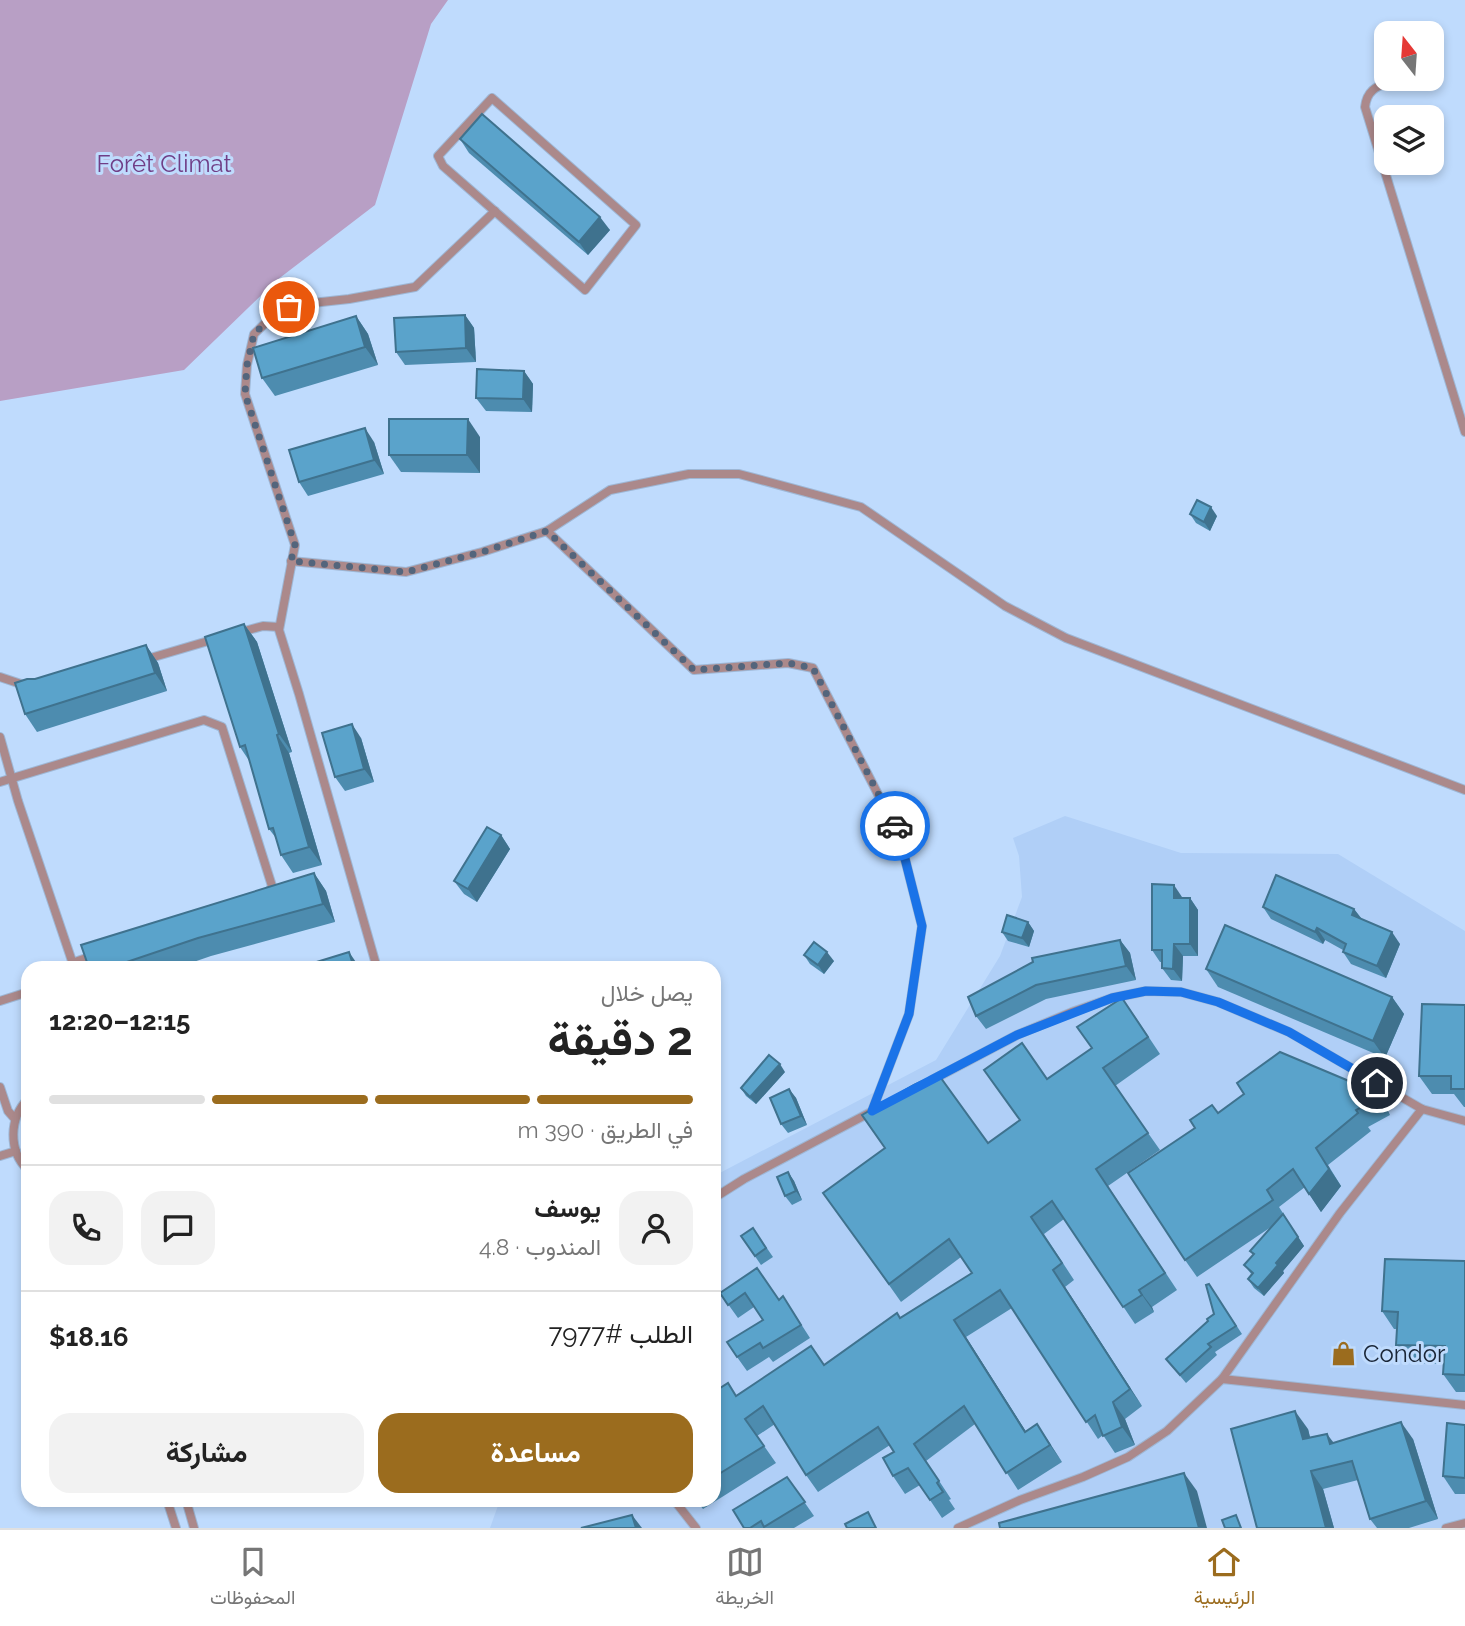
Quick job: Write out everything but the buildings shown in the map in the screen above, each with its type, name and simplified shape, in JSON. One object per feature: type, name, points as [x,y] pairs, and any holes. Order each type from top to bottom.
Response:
[{"type":"lane","points":[[1374,88],[1366,98],[1365,107],[1465,432]]},
{"type":"lane","points":[[492,98],[636,225],[585,290],[495,211],[443,166],[438,156],[492,98]]},
{"type":"lane","points":[[375,961],[299,694],[278,630],[295,545],[245,394],[247,365],[254,334],[278,311],[303,304],[371,296],[415,287],[495,211]]},
{"type":"lane","points":[[291,561],[406,572],[547,531],[610,490],[689,474],[739,474],[861,507],[1005,607],[1066,638],[1465,790]]},
{"type":"lane","points":[[547,531],[694,670],[788,663],[813,668],[899,835],[922,926],[909,1014],[872,1111]]},
{"type":"lane","points":[[137,663],[227,635],[263,626],[279,626]]},
{"type":"lane","points":[[0,677],[34,689]]},
{"type":"lane","points":[[0,782],[204,720],[222,727],[272,886],[264,902]]},
{"type":"lane","points":[[0,737],[11,779],[72,961]]},
{"type":"lane","points":[[83,961],[98,955]]},
{"type":"lane","points":[[920,1086],[1017,1035],[1112,998],[1146,991],[1181,992],[1218,1002],[1289,1032],[1422,1109],[1465,1121]]},
{"type":"lane","points":[[0,1001],[21,994]]},
{"type":"lane","points":[[0,1087],[8,1111],[15,1119]]},
{"type":"lane","points":[[721,1194],[884,1105]]},
{"type":"lane","points":[[21,1107],[15,1119],[13,1135],[21,1161]]},
{"type":"lane","points":[[958,1528],[1128,1457],[1167,1431],[1222,1380],[1340,1213],[1422,1109]]},
{"type":"lane","points":[[0,1156],[16,1151]]},
{"type":"lane","points":[[1222,1380],[1465,1405]]},
{"type":"lane","points":[[169,1507],[176,1528]]},
{"type":"lane","points":[[188,1507],[194,1528]]},
{"type":"lane","points":[[680,1507],[696,1528]]},
{"type":"lane","points":[[1446,1528],[1465,1523]]},
{"type":"shaded area","points":[[1065,816],[1181,853],[1338,854],[1465,931],[1465,1528],[490,1528],[498,1507],[721,1507],[721,1172],[936,1060],[1000,956],[1022,897],[1019,856],[1013,838]]},
{"type":"green space","name":"Forêt Climat","points":[[0,0],[448,0],[431,24],[375,205],[277,280],[184,370],[0,401]]},
{"type":"way so far","points":[[289,307],[278,311],[254,334],[245,377],[245,394],[295,545],[291,561],[406,572],[547,531],[694,670],[788,663],[813,668],[895,826]]},
{"type":"place","name":"Condor","points":[[1343,1353]]},
{"type":"route","points":[[895,826],[922,926],[909,1014],[872,1111],[1017,1035],[1112,998],[1146,991],[1181,992],[1218,1002],[1289,1032],[1377,1083]]}]
